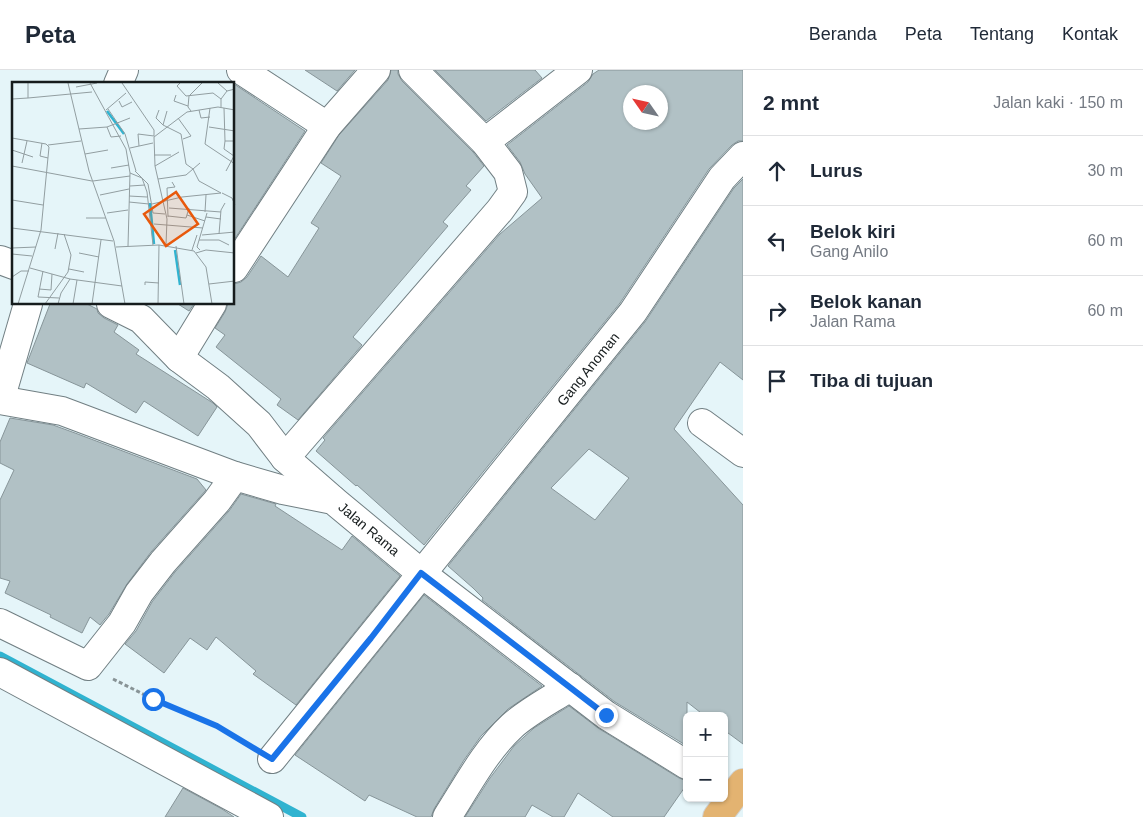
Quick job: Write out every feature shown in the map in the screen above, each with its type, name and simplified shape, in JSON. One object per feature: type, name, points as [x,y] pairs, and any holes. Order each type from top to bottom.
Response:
[{"type":"main road","points":[[716,817],[734,788]]},
{"type":"street","points":[[119,82],[124,70]]},
{"type":"street","points":[[241,70],[327,126]]},
{"type":"street","points":[[235,266],[327,126],[376,70]]},
{"type":"street","points":[[285,458],[500,210],[513,192],[508,172],[485,142],[413,70]]},
{"type":"street","points":[[485,142],[578,70]]},
{"type":"street","name":"Gang Anoman","points":[[272,759],[633,312],[722,178],[743,156]]},
{"type":"street","points":[[0,260],[12,264]]},
{"type":"street","points":[[0,400],[28,305]]},
{"type":"street","points":[[114,305],[141,319],[179,358],[218,387],[259,424],[285,458],[334,500]]},
{"type":"street","points":[[179,358],[211,305]]},
{"type":"street","name":"Jalan Rama","points":[[0,400],[62,410],[235,476],[284,490],[334,500],[421,573],[606,715],[683,763]]},
{"type":"street","points":[[702,423],[743,453]]},
{"type":"street","points":[[0,623],[88,666],[122,623],[139,593],[163,562],[217,501],[235,476]]},
{"type":"street","points":[[0,672],[269,817]]},
{"type":"street","points":[[447,817],[497,742],[513,725],[570,687]]},
{"type":"path","points":[[88,666],[153,699],[217,726],[272,759]]},
{"type":"building","points":[[305,70],[355,70],[337,91]]},
{"type":"building","points":[[391,70],[398,70],[402,81],[473,152],[484,166],[466,186],[471,190],[443,222],[448,226],[353,337],[362,345],[298,420],[277,405],[281,399],[216,347],[225,335],[215,328],[228,305],[235,305],[235,284],[247,277],[261,256],[288,277],[319,228],[311,223],[341,176],[321,163],[339,135],[388,80]]},
{"type":"building","points":[[435,70],[535,70],[542,78],[486,121]]},
{"type":"building","points":[[599,70],[743,70],[743,141],[738,141],[732,145],[709,169],[620,303],[424,545],[316,451],[325,440],[323,438],[500,234],[542,198],[507,145],[588,82],[593,74]]},
{"type":"building","points":[[235,85],[305,131],[235,238]]},
{"type":"building","points":[[743,179],[743,380],[720,362],[674,429],[743,505],[743,744],[728,733],[728,712],[700,712],[687,702],[687,712],[683,712],[683,744],[615,702],[482,600],[483,598],[473,588],[448,566],[645,322],[734,188]],"holes":[[[589,449],[629,478],[595,520],[551,488]]]},
{"type":"building","points":[[50,305],[89,305],[97,309],[98,313],[104,318],[118,325],[114,332],[139,350],[136,354],[217,407],[198,436],[144,401],[136,413],[86,383],[84,388],[27,363]]},
{"type":"building","points":[[180,305],[193,305],[189,311]]},
{"type":"building","points":[[10,418],[53,425],[75,433],[197,479],[206,490],[151,552],[100,625],[90,617],[82,633],[50,617],[51,615],[5,593],[10,581],[0,578],[0,500],[14,470],[0,463],[0,442]]},
{"type":"building","points":[[241,494],[276,504],[275,506],[342,550],[352,536],[400,576],[296,705],[253,674],[256,671],[216,637],[207,650],[190,638],[164,673],[125,644],[136,631],[152,602],[175,572],[229,511]]},
{"type":"building","points":[[424,595],[542,686],[508,709],[481,736],[464,760],[431,817],[417,817],[369,795],[365,801],[295,755]]},
{"type":"building","points":[[569,706],[598,728],[683,780],[683,790],[664,817],[613,817],[578,793],[564,817],[553,817],[532,805],[525,817],[465,817],[490,778],[514,746],[534,728]]},
{"type":"building","points":[[183,788],[222,809],[234,817],[165,817]]},
{"type":"waterway","points":[[0,656],[302,817]]},
{"type":"route","points":[[153,699],[217,726],[272,759],[371,638],[421,573],[606,715]]}]
